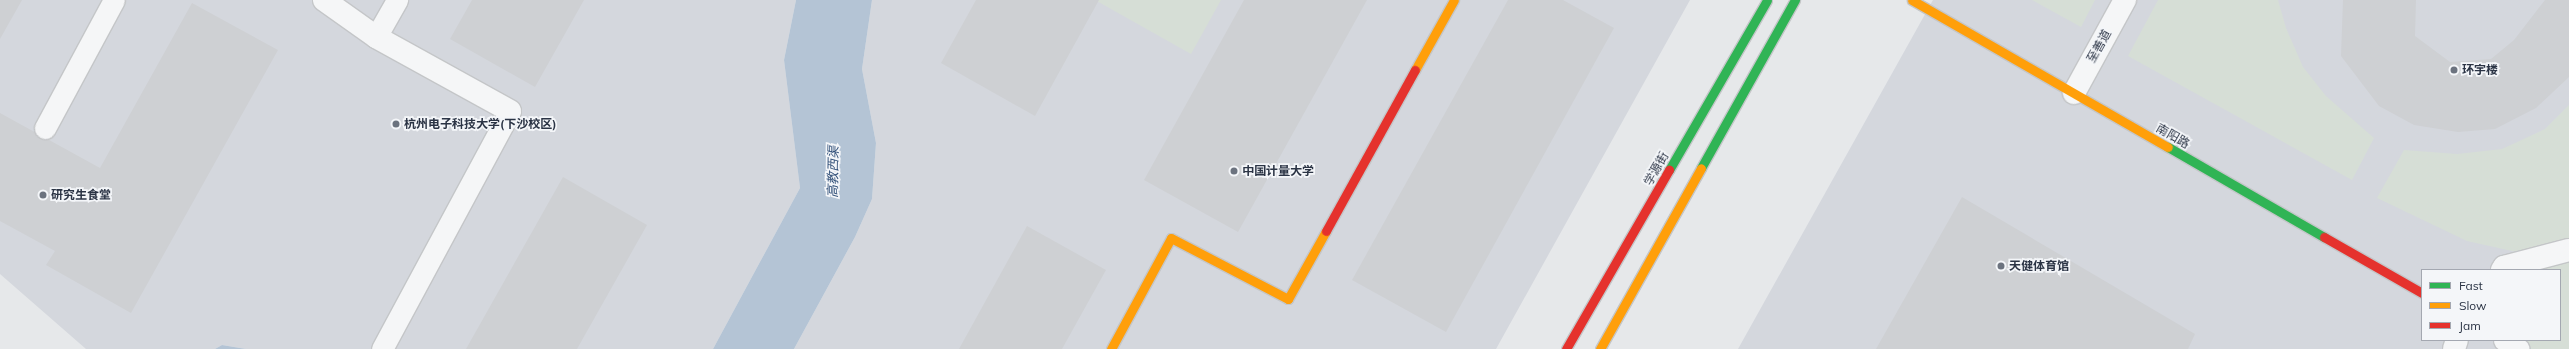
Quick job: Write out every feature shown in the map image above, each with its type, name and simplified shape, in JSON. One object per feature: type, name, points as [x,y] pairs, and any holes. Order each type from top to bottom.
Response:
[{"type":"street","points":[[324,0],[376,37],[510,111]]},
{"type":"street","points":[[1111,349],[1170,238],[1288,299],[1454,0]]},
{"type":"street","name":"学源街","points":[[1566,349],[1767,0]]},
{"type":"street","points":[[1600,349],[1795,0]]},
{"type":"street","name":"南阳路","points":[[1912,0],[2421,292]]},
{"type":"street","name":"至善道","points":[[2074,92],[2124,0]]},
{"type":"street","points":[[2503,269],[2504,267],[2569,250]]},
{"type":"lane","points":[[45,128],[114,0]]},
{"type":"lane","points":[[376,37],[397,0]]},
{"type":"lane","points":[[382,349],[510,111]]},
{"type":"lane","points":[[2506,341],[2519,349]]},
{"type":"shaded area","name":"杭州电子科技大学(下沙校区)","points":[[0,0],[796,0],[784,60],[800,188],[713,349],[246,349],[222,345],[215,349],[86,349],[0,274]]},
{"type":"shaded area","name":"中国计量大学","points":[[872,0],[1690,0],[1496,349],[794,349],[855,237],[872,199],[876,143],[862,69]]},
{"type":"shaded area","points":[[1095,0],[1221,0],[1191,54]]},
{"type":"shaded area","points":[[1933,0],[2569,0],[2569,349],[1738,349]]},
{"type":"shaded area","points":[[2032,0],[2095,0],[2081,27]]},
{"type":"shaded area","points":[[2158,0],[2278,0],[2286,28],[2303,67],[2326,96],[2374,138],[2352,180],[2128,56]]},
{"type":"shaded area","points":[[2569,105],[2569,349],[2519,349],[2507,341],[2561,341],[2561,269],[2534,269],[2539,257],[2467,241],[2377,198],[2404,150],[2457,154],[2502,149],[2545,129]]},
{"type":"water","name":"高教西渠","points":[[796,0],[872,0],[862,69],[876,143],[872,199],[855,237],[794,349],[713,349],[800,188],[784,60]]},
{"type":"water","points":[[222,345],[246,349],[215,349]]},
{"type":"building","points":[[0,0],[22,0],[0,39]]},
{"type":"building","points":[[472,0],[584,0],[535,87],[450,39]]},
{"type":"building","points":[[976,0],[1099,0],[1035,116],[941,63]]},
{"type":"building","points":[[1244,0],[1367,0],[1238,232],[1144,180]]},
{"type":"building","points":[[1508,0],[1563,0],[1614,28],[1446,332],[1352,280]]},
{"type":"building","name":"环宇楼","points":[[2343,0],[2416,0],[2415,36],[2450,62],[2491,59],[2514,40],[2545,0],[2569,0],[2569,77],[2536,108],[2495,129],[2458,132],[2414,125],[2379,106],[2341,56]]},
{"type":"building","points":[[192,3],[278,50],[131,313],[46,265],[55,251],[0,221],[0,113],[100,168]]},
{"type":"building","points":[[563,177],[647,225],[577,349],[466,349]]},
{"type":"building","name":"天健体育馆","points":[[1962,197],[2195,334],[2188,349],[1876,349]]},
{"type":"building","points":[[1027,226],[1106,270],[1062,349],[959,349]]},
{"type":"traffic: fast","points":[[1669,170],[1767,0]]},
{"type":"traffic: fast","points":[[1701,168],[1795,0]]},
{"type":"traffic: fast","points":[[2168,147],[2324,237]]},
{"type":"traffic: slow","points":[[1415,70],[1454,0]]},
{"type":"traffic: slow","points":[[1912,0],[2168,147]]},
{"type":"traffic: slow","points":[[1600,349],[1701,168]]},
{"type":"traffic: slow","points":[[1111,349],[1171,238],[1288,299],[1326,231]]},
{"type":"traffic: jam","points":[[1326,231],[1415,70]]},
{"type":"traffic: jam","points":[[1566,349],[1669,170]]},
{"type":"traffic: jam","points":[[2324,237],[2421,292]]},
{"type":"place","name":"环宇楼","points":[[2454,70]]},
{"type":"place","name":"杭州电子科技大学(下沙校区)","points":[[396,124]]},
{"type":"place","name":"中国计量大学","points":[[1234,171]]},
{"type":"place","name":"研究生食堂","points":[[43,195]]},
{"type":"place","name":"天健体育馆","points":[[2001,266]]}]
